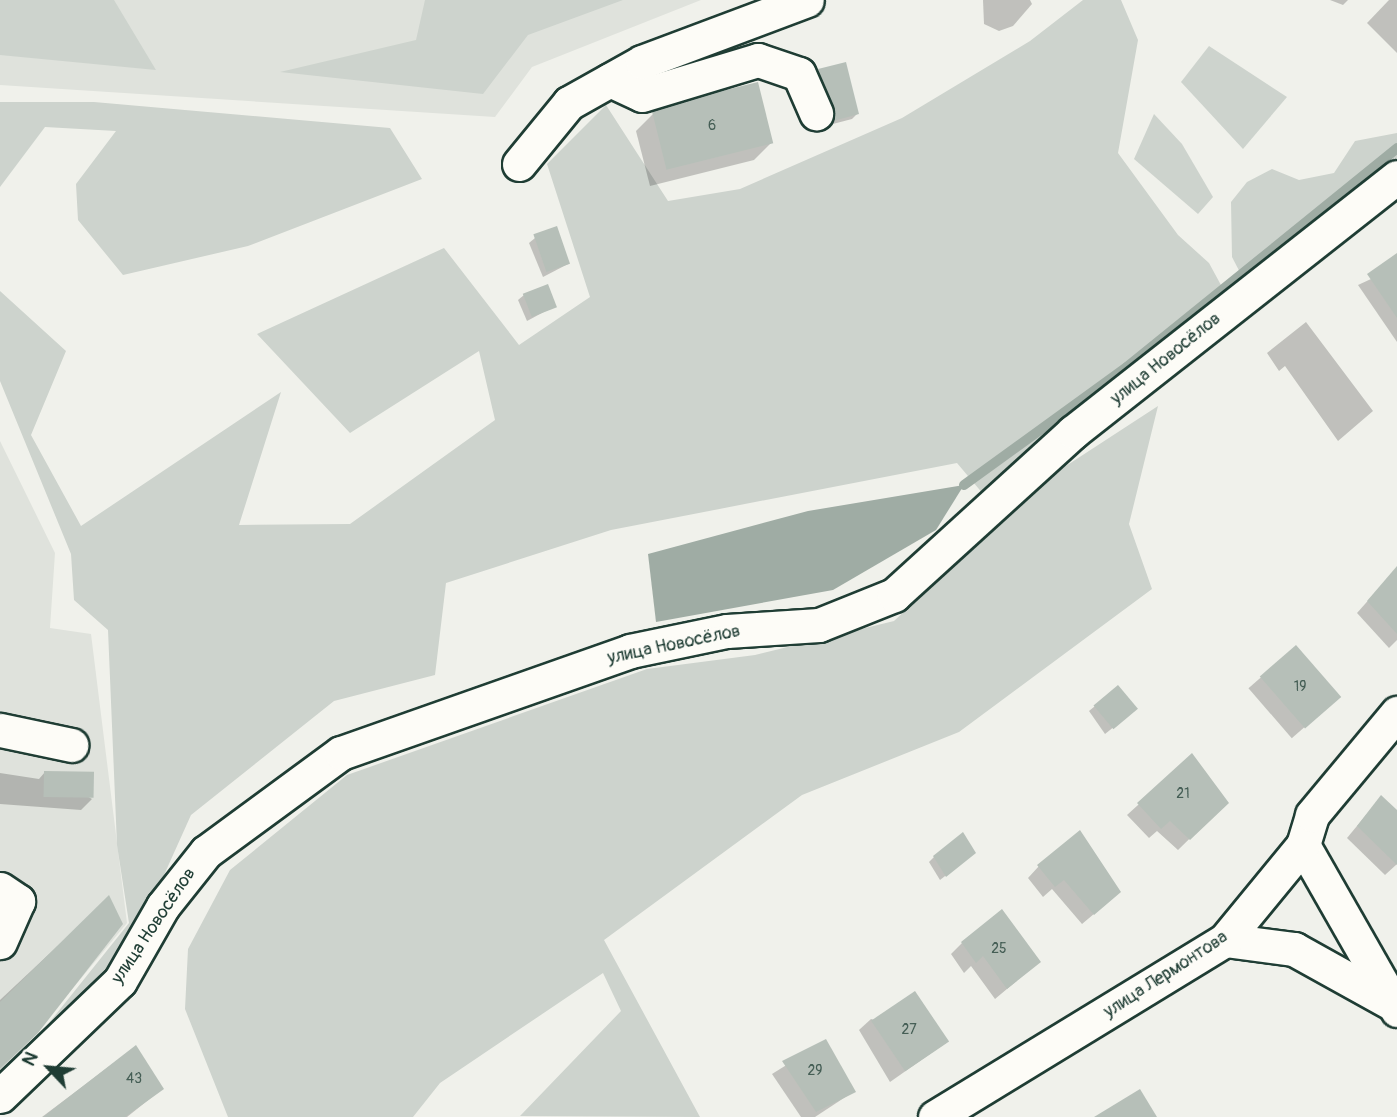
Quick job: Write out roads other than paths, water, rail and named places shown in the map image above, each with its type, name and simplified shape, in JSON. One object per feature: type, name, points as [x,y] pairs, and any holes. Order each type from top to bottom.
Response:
[{"type":"street","points":[[519,164],[569,103],[610,80],[807,0]]},
{"type":"street","points":[[610,80],[642,95],[758,60],[799,74],[816,113]]},
{"type":"street","name":"улица Новосёлов","points":[[0,1096],[120,981],[163,906],[206,852],[341,753],[630,650],[727,631],[819,625],[894,595],[1073,432],[1397,177]]},
{"type":"street","name":"улица Лермонтова","points":[[935,1117],[1225,940],[1303,845],[1312,816],[1397,713]]},
{"type":"street","points":[[0,730],[71,745]]},
{"type":"street","points":[[1303,845],[1395,1007]]},
{"type":"street","points":[[0,889],[18,901],[0,942]]},
{"type":"street","points":[[1225,940],[1294,949],[1395,1007]]},
{"type":"waterway","points":[[964,485],[1127,367],[1397,148]]}]
